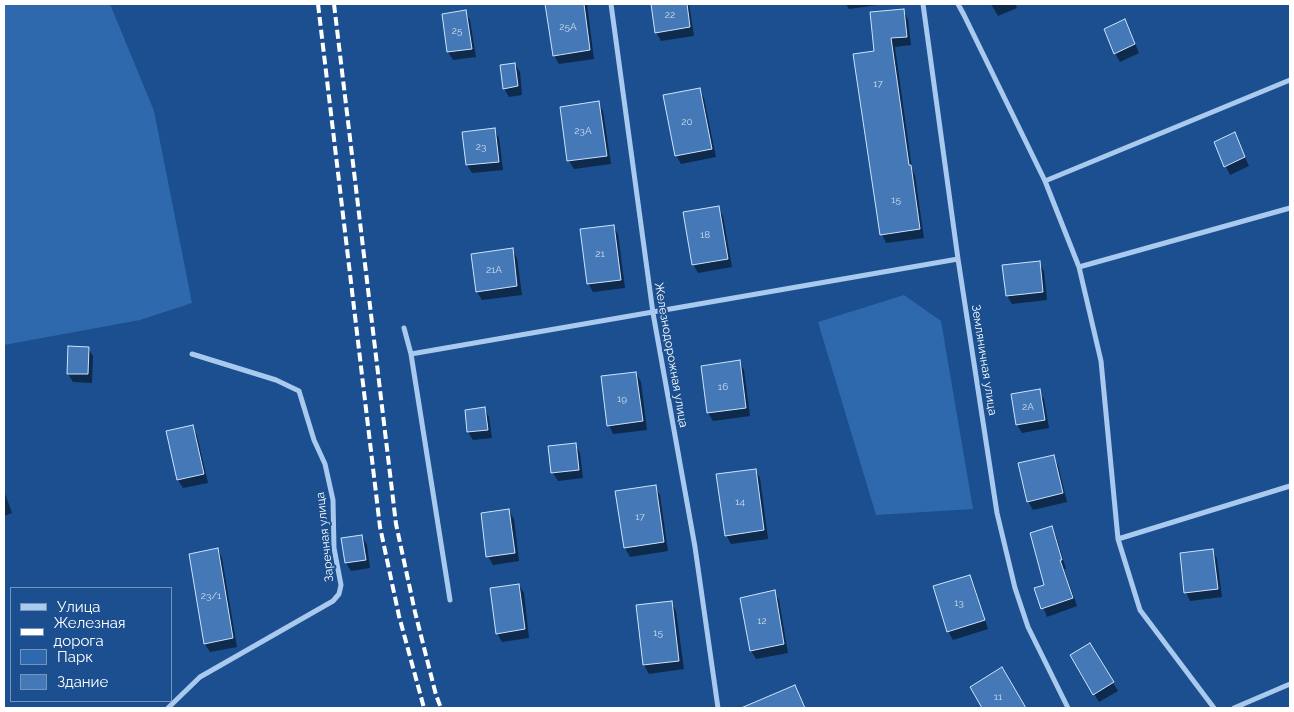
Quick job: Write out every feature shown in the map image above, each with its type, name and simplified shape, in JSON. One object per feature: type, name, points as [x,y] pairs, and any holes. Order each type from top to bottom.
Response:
[{"type":"street","name":"Железнодорожная улица","points":[[611,4],[653,313],[694,547],[718,708]]},
{"type":"street","name":"Земляничная улица","points":[[923,4],[958,259],[998,513],[1015,588],[1028,627],[1068,708]]},
{"type":"street","points":[[958,4],[1045,181],[1079,267],[1101,361],[1118,540],[1140,610],[1214,708]]},
{"type":"street","points":[[1045,181],[1290,80]]},
{"type":"street","points":[[1079,267],[1290,208]]},
{"type":"street","points":[[411,354],[958,259]]},
{"type":"street","points":[[404,328],[411,354],[450,600]]},
{"type":"street","name":"Заречная улица","points":[[168,708],[200,677],[333,601],[339,594],[341,585],[334,548],[333,500],[325,464],[314,440],[299,391],[276,380],[192,354]]},
{"type":"street","points":[[1118,540],[1290,486]]},
{"type":"street","points":[[1234,708],[1290,684]]},
{"type":"green space","points":[[4,4],[110,4],[154,111],[192,303],[140,320],[4,345]]},
{"type":"green space","points":[[904,295],[941,321],[973,509],[876,515],[818,322]]},
{"type":"building","points":[[545,4],[584,4],[590,50],[553,56]]},
{"type":"building","points":[[651,4],[687,4],[690,27],[655,33]]},
{"type":"building","points":[[904,9],[907,37],[891,38],[920,229],[880,235],[853,54],[874,51],[870,12]]},
{"type":"building","points":[[466,10],[472,49],[447,52],[442,14]]},
{"type":"building","points":[[1125,19],[1135,44],[1114,54],[1104,29]]},
{"type":"building","points":[[515,63],[518,86],[503,89],[500,65]]},
{"type":"building","points":[[700,88],[712,149],[675,156],[663,95]]},
{"type":"building","points":[[599,101],[607,156],[567,161],[560,107]]},
{"type":"building","points":[[495,128],[499,162],[466,165],[462,132]]},
{"type":"building","points":[[1235,132],[1245,157],[1224,167],[1214,142]]},
{"type":"building","points":[[719,206],[728,259],[692,265],[683,212]]},
{"type":"building","points":[[614,225],[621,280],[587,284],[580,229]]},
{"type":"building","points":[[513,248],[517,286],[476,292],[471,254]]},
{"type":"building","points":[[1040,261],[1043,292],[1006,296],[1002,265]]},
{"type":"building","points":[[68,346],[89,347],[88,374],[67,374]]},
{"type":"building","points":[[740,360],[746,408],[707,413],[701,366]]},
{"type":"building","points":[[636,372],[643,421],[607,426],[601,376]]},
{"type":"building","points":[[1040,389],[1045,420],[1016,425],[1011,394]]},
{"type":"building","points":[[485,407],[488,430],[467,432],[465,410]]},
{"type":"building","points":[[193,425],[204,474],[177,480],[166,431]]},
{"type":"building","points":[[576,443],[579,470],[551,473],[548,446]]},
{"type":"building","points":[[1054,455],[1063,493],[1027,502],[1018,463]]},
{"type":"building","points":[[756,469],[764,530],[725,536],[716,474]]},
{"type":"building","points":[[656,485],[664,542],[624,548],[615,491]]},
{"type":"building","points":[[509,509],[515,553],[486,557],[481,513]]},
{"type":"building","points":[[1052,526],[1062,560],[1060,560],[1073,598],[1041,609],[1034,588],[1044,585],[1030,533]]},
{"type":"building","points":[[362,535],[366,560],[345,563],[341,538]]},
{"type":"building","points":[[218,548],[233,638],[204,644],[189,554]]},
{"type":"building","points":[[1213,549],[1218,589],[1184,593],[1180,553]]},
{"type":"building","points":[[970,575],[985,620],[947,632],[933,586]]},
{"type":"building","points":[[519,584],[525,629],[496,634],[490,588]]},
{"type":"building","points":[[775,590],[784,644],[750,651],[740,598]]},
{"type":"building","points":[[672,601],[679,661],[643,665],[636,605]]},
{"type":"building","points":[[1090,643],[1114,682],[1093,695],[1070,655]]},
{"type":"building","points":[[1002,667],[1026,708],[982,708],[970,687]]},
{"type":"building","points":[[795,685],[805,708],[741,708]]},
{"type":"railway","points":[[318,4],[380,527],[399,616],[424,708]]},
{"type":"railway","points":[[334,4],[396,524],[415,612],[441,708]]}]
